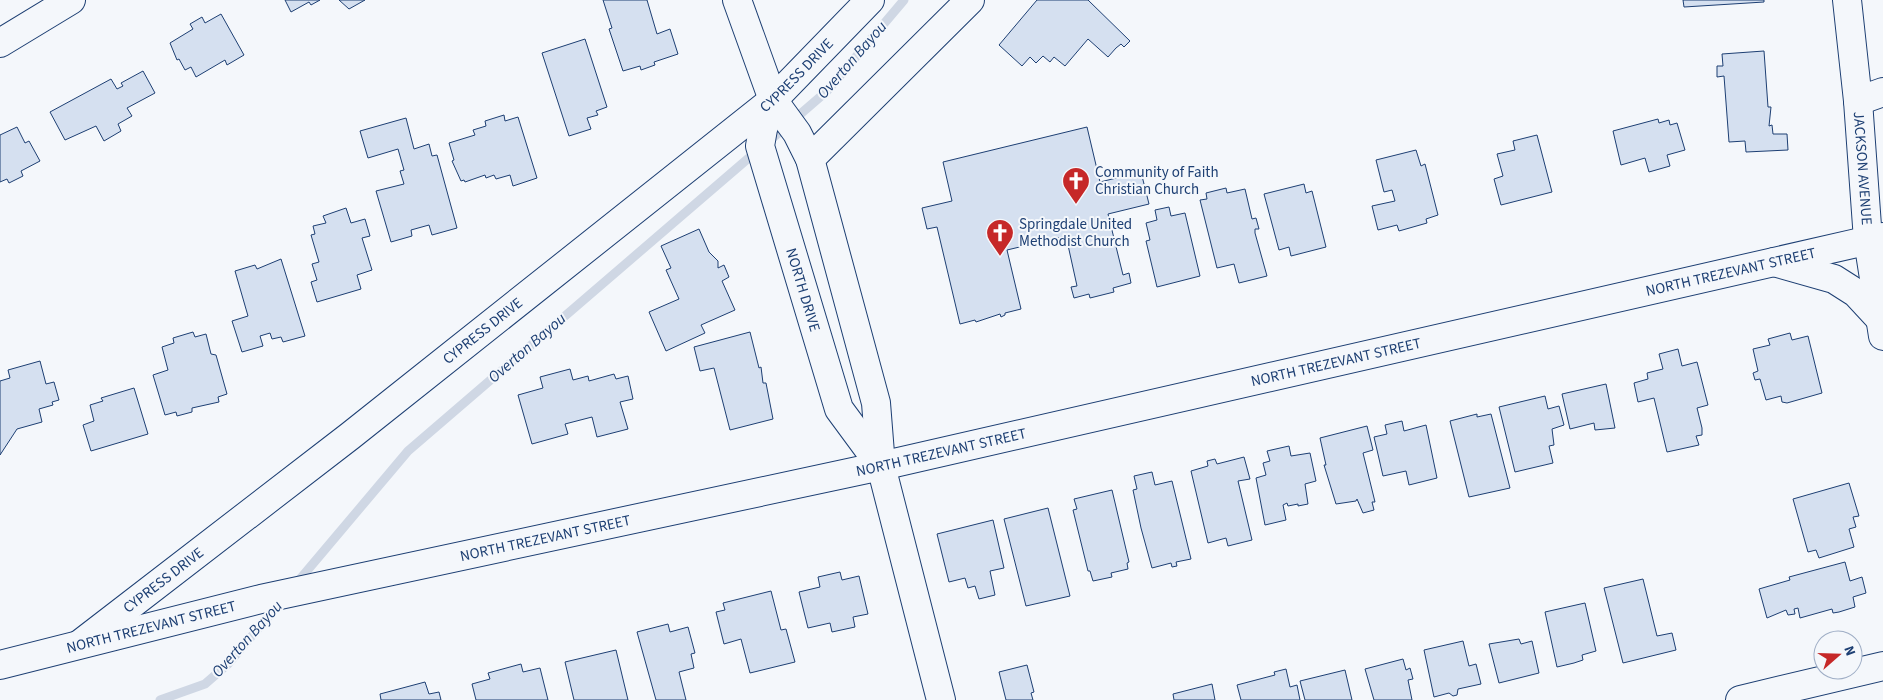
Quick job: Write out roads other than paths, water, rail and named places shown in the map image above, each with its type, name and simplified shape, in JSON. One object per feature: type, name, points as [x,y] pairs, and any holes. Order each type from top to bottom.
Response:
[{"type":"street","points":[[0,43],[71,0]]},
{"type":"street","name":"NORTH DRIVE","points":[[737,0],[779,118],[810,159],[876,403],[881,466],[941,700]]},
{"type":"street","name":"CYPRESS DRIVE","points":[[80,644],[350,436],[779,118],[870,0]]},
{"type":"street","points":[[810,159],[970,0]]},
{"type":"street","name":"JACKSON AVENUE","points":[[1847,0],[1870,97],[1875,238],[1882,328]]},
{"type":"street","name":"NORTH DRIVE","points":[[779,118],[760,146],[839,410],[881,466]]},
{"type":"street","name":"NORTH TREZEVANT STREET","points":[[0,665],[261,599],[881,466],[1875,238]]},
{"type":"street","points":[[1773,261],[1834,278],[1856,293],[1882,328]]},
{"type":"street","points":[[1740,700],[1883,666]]},
{"type":"waterway","name":"Overton Bayou","points":[[768,142],[827,91],[904,0]]},
{"type":"waterway","name":"Overton Bayou","points":[[295,585],[408,451],[758,150]]},
{"type":"waterway","name":"Overton Bayou","points":[[160,700],[205,684],[228,664],[280,603]]},
{"type":"place","name":"Community of Faith Christian Church","points":[[1076,205]]},
{"type":"place","name":"Springdale United Methodist Church","points":[[1000,257]]}]
